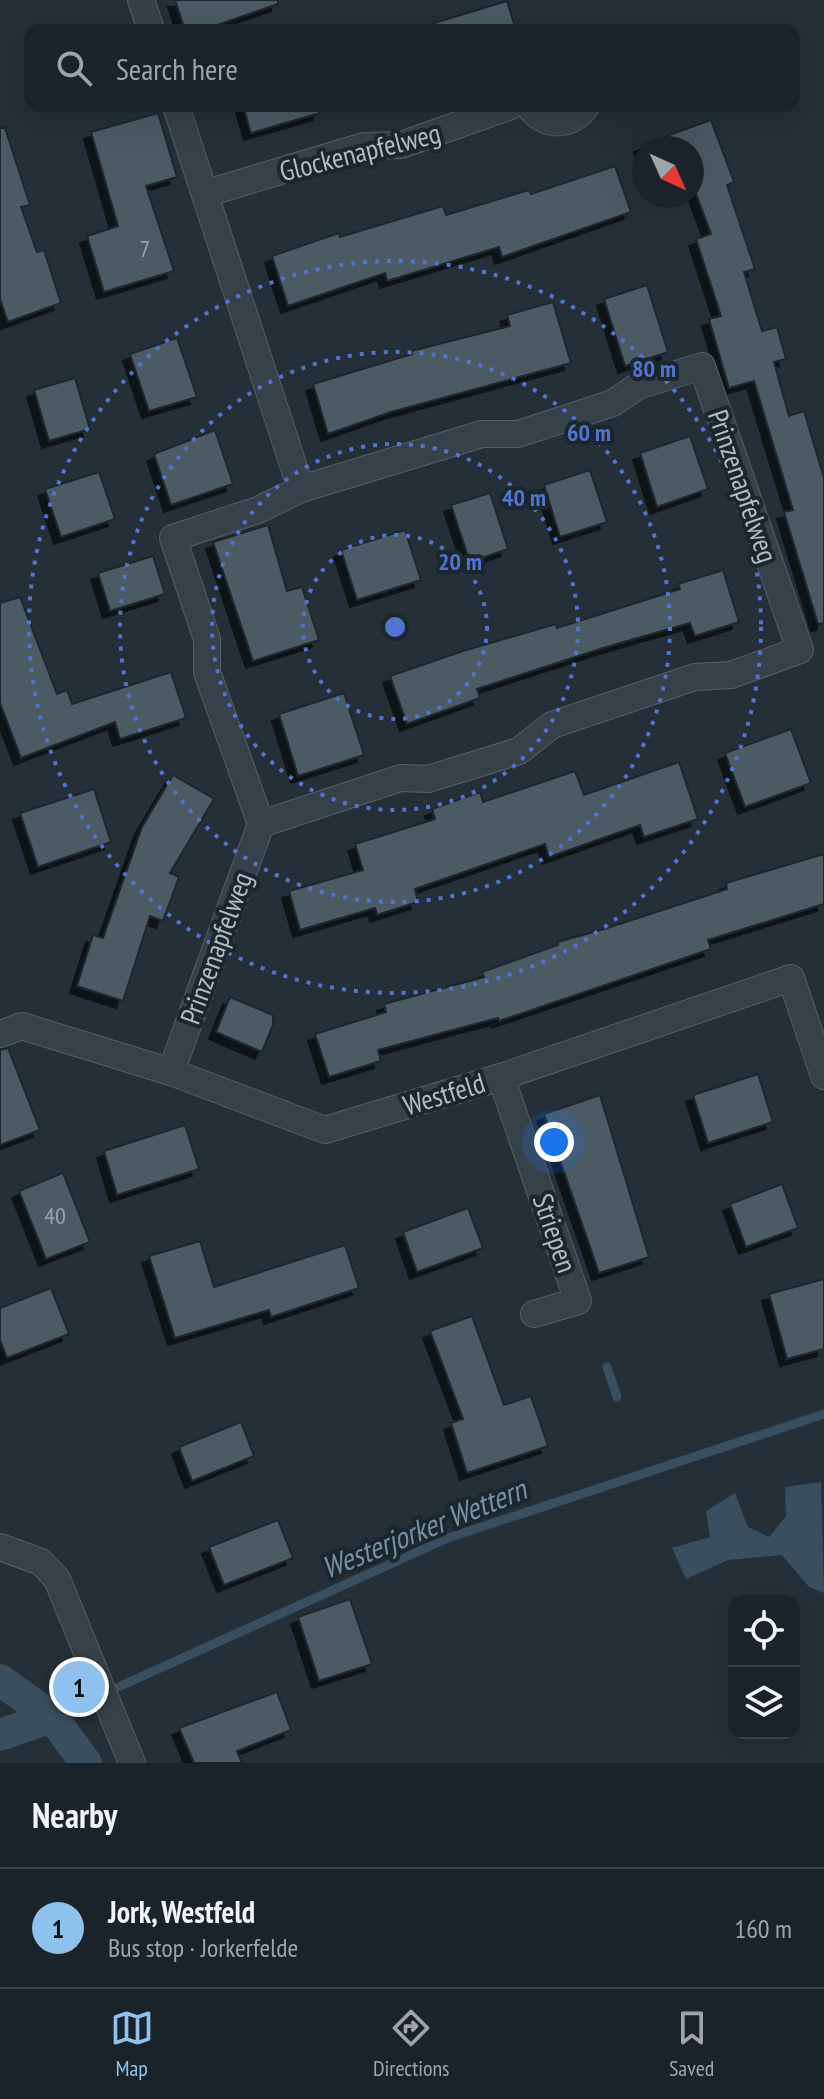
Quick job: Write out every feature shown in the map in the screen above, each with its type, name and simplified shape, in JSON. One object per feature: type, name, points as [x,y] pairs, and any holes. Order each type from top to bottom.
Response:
[{"type":"street","points":[[141,0],[149,24]]},
{"type":"street","points":[[178,112],[301,489]]},
{"type":"street","name":"Glockenapfelweg","points":[[207,193],[364,146],[401,145],[494,112]]},
{"type":"street","points":[[534,112],[540,118],[562,123],[580,112]]},
{"type":"street","name":"Prinzenapfelweg","points":[[171,1072],[261,824],[207,672],[207,639],[173,538],[258,510],[301,489],[482,434],[518,434],[613,403],[638,386],[702,366],[800,650],[731,675],[695,677],[552,725],[519,751],[428,779],[401,778],[261,824]]},
{"type":"street","name":"Westfeld","points":[[0,1034],[22,1026],[171,1072],[325,1130],[501,1077],[791,978],[824,1076]]},
{"type":"street","name":"Striepen","points":[[501,1077],[578,1301],[534,1314]]},
{"type":"street","points":[[0,1547],[41,1562],[57,1579],[132,1763]]},
{"type":"water","points":[[821,1482],[824,1593],[809,1587],[782,1555],[728,1560],[686,1579],[672,1548],[710,1537],[706,1511],[735,1493],[748,1527],[769,1537],[786,1516],[785,1487]]},
{"type":"building","points":[[175,0],[278,0],[278,4],[220,24],[183,24]]},
{"type":"building","points":[[507,1],[514,24],[431,24]]},
{"type":"building","points":[[245,112],[320,112],[320,113],[251,133]]},
{"type":"building","points":[[158,113],[177,177],[146,186],[174,271],[104,292],[87,236],[118,226],[91,132]]},
{"type":"building","points":[[711,120],[734,182],[727,185],[755,269],[744,272],[762,331],[777,327],[786,359],[774,362],[789,416],[804,411],[824,478],[824,623],[818,624],[784,512],[793,510],[754,381],[729,388],[709,319],[721,316],[696,239],[711,234],[701,208],[704,208],[704,136],[666,136]]},
{"type":"building","points":[[0,128],[5,128],[30,205],[21,207],[37,252],[44,250],[61,303],[8,322],[0,299]]},
{"type":"building","points":[[615,166],[631,212],[502,257],[499,247],[387,281],[385,273],[288,306],[272,256],[339,233],[340,237],[443,206],[446,215],[529,190],[531,194]]},
{"type":"building","points":[[647,285],[668,352],[625,366],[604,299]]},
{"type":"building","points":[[553,302],[571,363],[391,412],[328,434],[313,384],[412,354],[411,351],[510,326],[507,315]]},
{"type":"building","points":[[177,338],[197,397],[149,411],[130,354]]},
{"type":"building","points":[[75,378],[90,429],[49,441],[34,390]]},
{"type":"building","points":[[215,430],[233,484],[171,505],[154,454]]},
{"type":"building","points":[[690,436],[708,489],[657,507],[640,453]]},
{"type":"building","points":[[590,470],[607,522],[560,537],[544,485]]},
{"type":"building","points":[[99,472],[115,519],[61,537],[45,489]]},
{"type":"building","points":[[490,493],[508,549],[470,562],[451,505]]},
{"type":"building","points":[[268,525],[287,591],[302,587],[319,640],[253,661],[213,542]]},
{"type":"building","points":[[405,530],[421,580],[357,600],[341,550]]},
{"type":"building","points":[[153,556],[165,594],[110,611],[98,573]]},
{"type":"building","points":[[723,570],[739,622],[695,636],[690,623],[603,648],[477,689],[480,698],[407,724],[390,676],[463,651],[556,624],[557,628],[680,589],[678,584]]},
{"type":"building","points":[[20,597],[57,694],[67,690],[72,704],[171,672],[186,718],[120,739],[115,722],[21,758],[0,703],[0,603]]},
{"type":"building","points":[[344,693],[364,755],[298,776],[279,714]]},
{"type":"building","points":[[791,729],[811,783],[745,807],[725,753]]},
{"type":"building","points":[[679,762],[698,819],[644,837],[640,825],[549,857],[545,844],[415,889],[418,902],[377,915],[375,908],[300,930],[289,891],[363,870],[355,844],[435,819],[432,809],[480,792],[483,802],[575,771],[584,795]]},
{"type":"building","points":[[173,775],[214,799],[170,873],[179,877],[163,921],[150,916],[123,1001],[77,986],[93,935],[103,938],[142,827]]},
{"type":"building","points":[[94,789],[111,842],[38,867],[20,813]]},
{"type":"building","points":[[824,854],[824,904],[708,940],[711,949],[499,1021],[498,1018],[378,1050],[381,1061],[329,1077],[315,1034],[386,1012],[384,1004],[484,977],[482,972],[558,945],[557,942],[727,889],[726,883]]},
{"type":"building","points":[[230,997],[273,1015],[273,1025],[262,1052],[216,1032]]},
{"type":"building","points":[[8,1048],[40,1130],[0,1145],[0,1050]]},
{"type":"building","points":[[758,1074],[773,1122],[708,1143],[693,1095]]},
{"type":"building","points":[[600,1095],[649,1257],[599,1273],[544,1114]]},
{"type":"building","points":[[185,1125],[199,1169],[117,1195],[104,1151]]},
{"type":"building","points":[[63,1173],[90,1242],[46,1259],[19,1191]]},
{"type":"building","points":[[782,1184],[798,1228],[746,1247],[730,1204]]},
{"type":"building","points":[[468,1208],[483,1248],[417,1272],[403,1232]]},
{"type":"building","points":[[200,1241],[214,1287],[345,1245],[359,1288],[271,1317],[269,1310],[175,1338],[149,1256]]},
{"type":"building","points":[[824,1279],[824,1349],[787,1359],[769,1294]]},
{"type":"building","points":[[51,1288],[69,1334],[7,1358],[0,1340],[0,1308]]},
{"type":"building","points":[[472,1316],[504,1405],[531,1396],[548,1446],[467,1473],[451,1423],[463,1419],[430,1331]]},
{"type":"building","points":[[241,1422],[254,1456],[192,1481],[179,1447]]},
{"type":"building","points":[[278,1520],[293,1558],[224,1585],[209,1547]]},
{"type":"building","points":[[350,1599],[372,1664],[319,1681],[298,1617]]},
{"type":"building","points":[[277,1692],[291,1730],[237,1751],[242,1763],[194,1763],[179,1728]]},
{"type":"waterway","points":[[607,1367],[617,1397]]},
{"type":"waterway","name":"Westerjorker Wettern","points":[[52,1717],[448,1538],[824,1414]]},
{"type":"waterway","name":"Westerjorker Wettern","points":[[0,1680],[52,1717],[86,1763]]},
{"type":"waterway","points":[[0,1735],[52,1717]]},
{"type":"place","name":"Jork, Westfeld","points":[[79,1687]]}]
